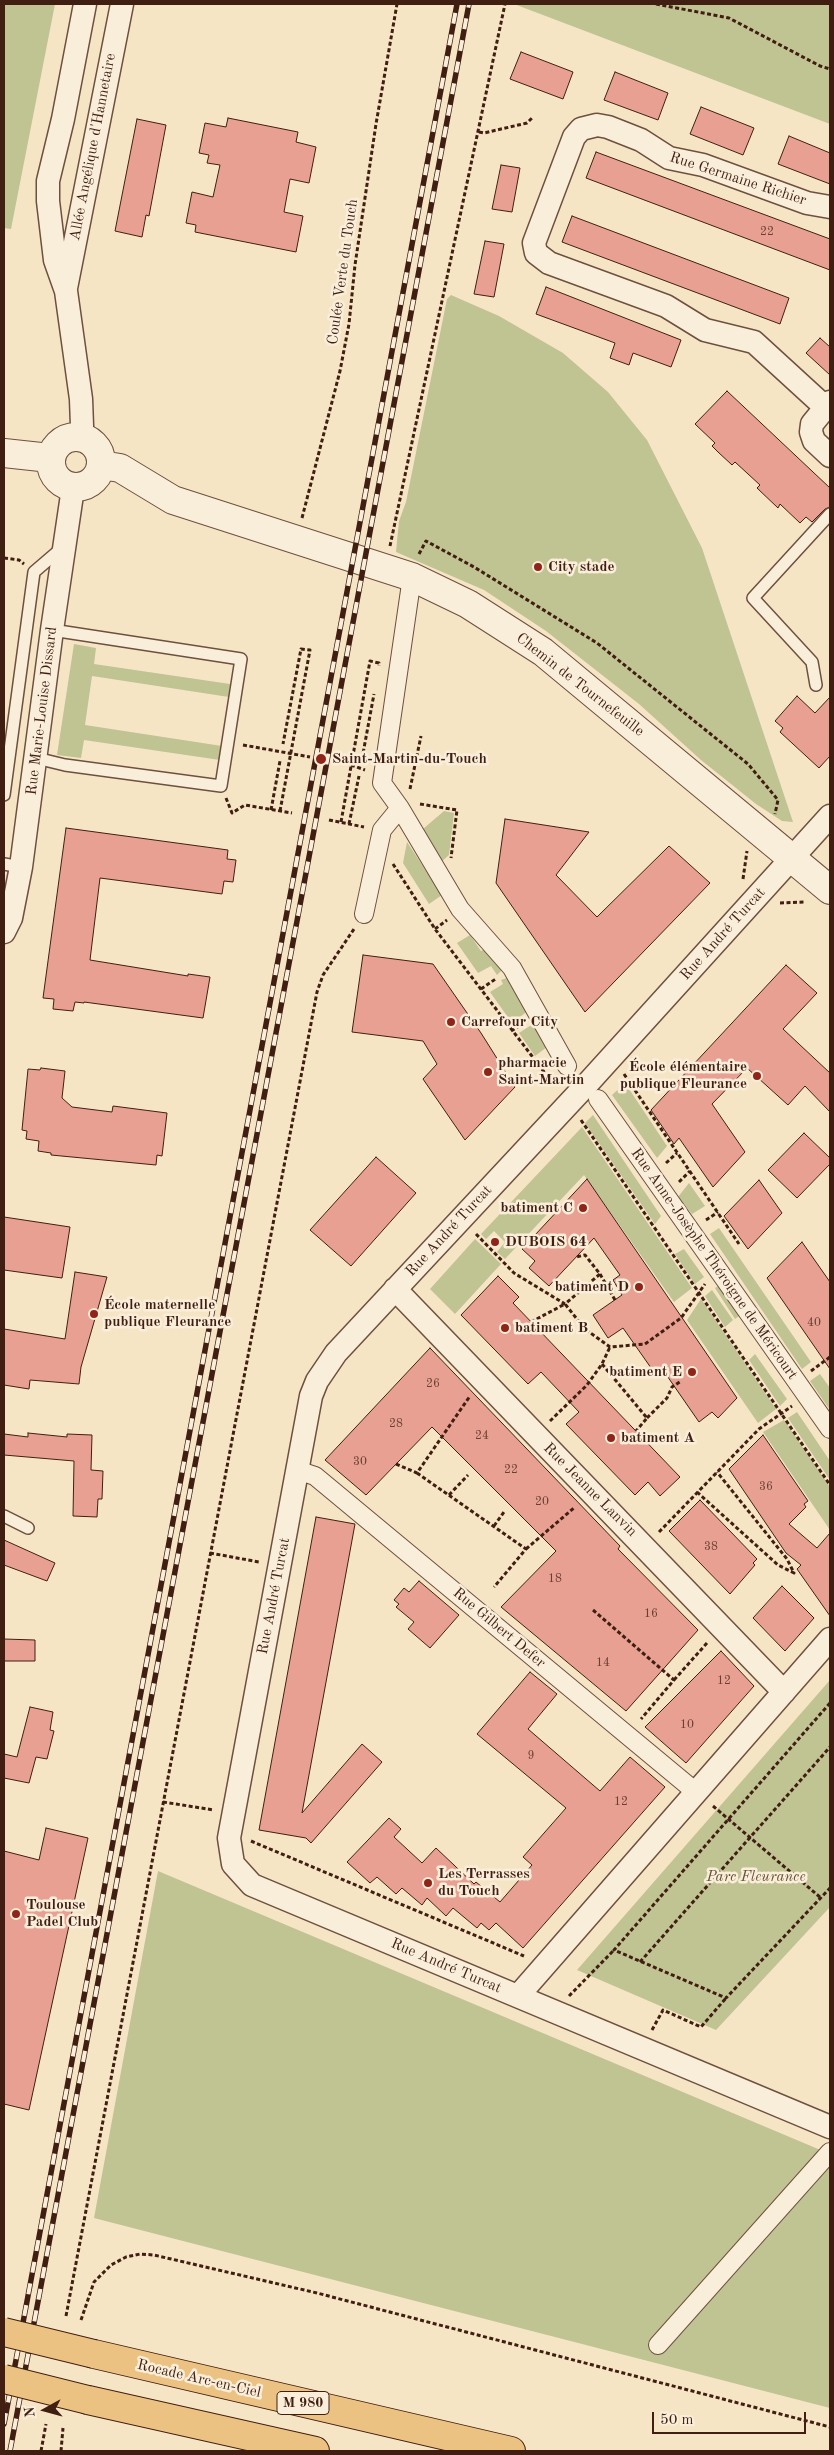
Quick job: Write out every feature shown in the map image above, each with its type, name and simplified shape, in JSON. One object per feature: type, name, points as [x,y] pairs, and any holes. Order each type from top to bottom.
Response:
[{"type":"highway","name":"Rocade Arc-en-Ciel","points":[[4,2332],[511,2451]]},
{"type":"highway","points":[[4,2379],[88,2400],[315,2451]]},
{"type":"street","name":"Allée Angélique d'Hannetaire","points":[[79,437],[82,426],[81,399],[66,291],[55,260],[48,201],[48,182],[63,119],[85,4]]},
{"type":"street","name":"Allée Angélique d'Hannetaire","points":[[66,291],[122,4]]},
{"type":"street","name":"Rue Germaine Richier","points":[[830,207],[807,203],[703,165],[669,158],[641,140],[608,126],[597,125],[581,128],[574,137],[536,232],[534,243],[536,253],[549,263],[666,306],[705,330],[754,342],[827,405],[812,424],[811,432],[814,440],[830,456]]},
{"type":"street","points":[[79,437],[88,440],[96,446],[100,455],[101,465],[98,474],[92,482],[83,487],[73,488],[63,485],[55,478],[50,458],[60,442],[69,438],[79,437]]},
{"type":"street","points":[[4,453],[50,458]]},
{"type":"street","name":"Chemin de Tournefeuille","points":[[101,465],[120,468],[173,500],[412,577],[468,604],[543,652],[792,858],[821,896]]},
{"type":"street","name":"Rue Marie-Louise Dissard","points":[[4,932],[10,918],[13,866],[36,758],[52,630],[73,488]]},
{"type":"street","points":[[412,577],[382,783],[400,808],[460,909],[512,968],[567,1066]]},
{"type":"street","points":[[364,914],[382,830],[400,808]]},
{"type":"street","name":"Rue André Turcat","points":[[830,816],[588,1083],[336,1353],[316,1381],[311,1396],[229,1838],[233,1864],[252,1885],[643,2047],[830,2127]]},
{"type":"street","name":"Rue Anne-Josèphe Théroigne de Méricourt","points":[[598,1099],[830,1429]]},
{"type":"street","name":"Rue Jeanne Lanvin","points":[[395,1289],[784,1692]]},
{"type":"street","name":"Rue Gilbert Defer","points":[[297,1470],[315,1476],[697,1793]]},
{"type":"street","points":[[518,1996],[830,1640]]},
{"type":"street","points":[[658,2345],[830,2152]]},
{"type":"lane","points":[[816,685],[812,662],[753,598],[830,514]]},
{"type":"lane","points":[[4,795],[34,572],[65,545]]},
{"type":"lane","points":[[36,758],[65,765],[221,786],[241,658],[52,630]]},
{"type":"lane","points":[[4,1516],[28,1528]]},
{"type":"path","name":"Coulée Verte du Touch","points":[[295,540],[340,371],[349,324],[355,265],[376,124],[397,4]]},
{"type":"path","points":[[386,569],[479,132],[504,4]]},
{"type":"path","points":[[656,4],[729,18],[820,66],[830,69]]},
{"type":"path","points":[[479,132],[527,123],[533,117]]},
{"type":"path","points":[[426,541],[474,567],[597,644],[748,764],[778,800],[774,820]]},
{"type":"path","points":[[4,558],[19,560]]},
{"type":"path","points":[[280,811],[310,650],[300,649],[283,744]]},
{"type":"path","points":[[340,822],[370,661],[379,663],[378,672]]},
{"type":"path","points":[[362,759],[374,692]]},
{"type":"path","points":[[242,745],[310,757]]},
{"type":"path","points":[[271,810],[280,761]]},
{"type":"path","points":[[349,824],[359,776]]},
{"type":"path","points":[[221,786],[232,813],[245,805],[292,813]]},
{"type":"path","points":[[400,808],[424,804],[457,810],[452,857],[440,878]]},
{"type":"path","points":[[329,820],[355,825]]},
{"type":"path","points":[[774,906],[821,896]]},
{"type":"path","points":[[66,2316],[319,982],[364,914]]},
{"type":"path","points":[[623,1073],[739,1244]]},
{"type":"path","points":[[580,1119],[830,1485]]},
{"type":"path","points":[[475,1234],[514,1273],[564,1304],[585,1329],[610,1347],[645,1344],[681,1318],[707,1282],[722,1274]]},
{"type":"path","points":[[576,1257],[585,1255],[600,1274],[615,1300]]},
{"type":"path","points":[[531,1322],[564,1304],[600,1274]]},
{"type":"path","points":[[547,1424],[587,1385],[602,1364],[610,1347]]},
{"type":"path","points":[[602,1364],[647,1418]]},
{"type":"path","points":[[636,1431],[667,1398],[672,1387],[681,1381]]},
{"type":"path","points":[[417,1472],[475,1390]]},
{"type":"path","points":[[655,1536],[758,1429],[807,1396]]},
{"type":"path","points":[[396,1464],[417,1472],[526,1548]]},
{"type":"path","points":[[697,1492],[778,1564],[794,1573],[787,1559],[717,1472]]},
{"type":"path","points":[[449,1495],[468,1475]]},
{"type":"path","points":[[494,1587],[526,1548],[582,1502]]},
{"type":"path","points":[[494,1526],[504,1512]]},
{"type":"path","points":[[210,1553],[260,1562]]},
{"type":"path","points":[[593,1610],[674,1680]]},
{"type":"path","points":[[641,1718],[721,1627]]},
{"type":"path","points":[[566,2000],[614,1950],[830,1703]]},
{"type":"path","points":[[640,1962],[830,1746]]},
{"type":"path","points":[[697,1793],[821,1898]]},
{"type":"path","points":[[163,1802],[233,1813]]},
{"type":"path","points":[[246,1839],[529,1959]]},
{"type":"path","points":[[643,2047],[663,2010],[701,2027],[830,1888]]},
{"type":"path","points":[[614,1950],[726,1998]]},
{"type":"path","points":[[81,2320],[94,2282],[111,2265],[126,2257],[140,2254],[154,2255],[316,2293],[830,2427]]},
{"type":"path","points":[[41,2451],[46,2424]]},
{"type":"path","points":[[61,2451],[64,2428]]},
{"type":"green space","points":[[4,4],[55,4],[11,229],[4,228]]},
{"type":"green space","points":[[514,4],[830,4],[830,124]]},
{"type":"green space","points":[[451,295],[499,316],[563,353],[608,392],[647,440],[702,548],[793,822],[782,821],[756,804],[701,760],[639,704],[546,631],[484,590],[396,552],[399,521],[406,502],[447,299]]},
{"type":"green space","points":[[74,644],[96,648],[94,664],[230,684],[229,697],[92,676],[85,725],[222,746],[220,760],[84,740],[81,758],[57,755]]},
{"type":"green space","points":[[444,811],[454,813],[449,855],[440,863],[423,829]]},
{"type":"green space","points":[[407,842],[442,895],[429,904],[403,863]]},
{"type":"green space","points":[[470,935],[481,951],[487,948],[505,967],[497,975],[491,966],[478,973],[457,943]]},
{"type":"green space","points":[[512,976],[529,1010],[512,1023],[490,992],[503,984],[501,980]]},
{"type":"green space","points":[[536,1022],[547,1047],[535,1056],[519,1033]]},
{"type":"green space","points":[[625,1083],[667,1146],[657,1158],[612,1095]]},
{"type":"green space","points":[[593,1115],[661,1216],[655,1224],[585,1123]]},
{"type":"green space","points":[[582,1127],[692,1288],[674,1302],[584,1175],[505,1259],[497,1252],[505,1242],[494,1231],[486,1239],[481,1234]]},
{"type":"green space","points":[[689,1183],[705,1206],[692,1214],[678,1197]]},
{"type":"green space","points":[[719,1228],[811,1362],[802,1369],[710,1234]]},
{"type":"green space","points":[[475,1239],[501,1264],[455,1314],[430,1289]]},
{"type":"green space","points":[[684,1249],[704,1277],[695,1284],[675,1254]]},
{"type":"green space","points":[[724,1283],[742,1314],[735,1319],[715,1288]]},
{"type":"green space","points":[[712,1290],[733,1320],[725,1327],[705,1296]]},
{"type":"green space","points":[[701,1299],[776,1409],[758,1423],[687,1320]]},
{"type":"green space","points":[[755,1354],[787,1399],[780,1406],[749,1360]]},
{"type":"green space","points":[[820,1374],[830,1388],[830,1410],[810,1381]]},
{"type":"green space","points":[[797,1412],[830,1461],[830,1480],[788,1418]]},
{"type":"green space","points":[[784,1420],[830,1487],[830,1530],[763,1432]]},
{"type":"green space","name":"Parc Fleurance","points":[[830,1680],[830,1907],[716,2030],[577,1970]]},
{"type":"green space","points":[[158,1871],[830,2154],[830,2408],[94,2218]]},
{"type":"building","points":[[521,52],[573,72],[563,99],[510,79]]},
{"type":"building","points":[[615,72],[668,93],[658,120],[604,100]]},
{"type":"building","points":[[701,107],[754,128],[743,155],[690,134]]},
{"type":"building","points":[[228,118],[298,132],[296,142],[316,147],[309,183],[290,179],[284,212],[303,216],[296,252],[195,232],[196,225],[186,223],[192,192],[213,197],[220,165],[207,163],[209,155],[199,153],[205,123],[226,127]]},
{"type":"building","points":[[137,119],[166,125],[149,216],[146,215],[142,237],[115,231]]},
{"type":"building","points":[[789,136],[830,153],[830,184],[778,164]]},
{"type":"building","points":[[596,152],[830,239],[830,270],[586,178]]},
{"type":"building","points":[[501,165],[520,168],[512,212],[492,209]]},
{"type":"building","points":[[572,216],[789,298],[780,324],[562,242]]},
{"type":"building","points":[[485,241],[504,244],[494,297],[474,294]]},
{"type":"building","points":[[546,287],[681,340],[671,367],[633,353],[629,365],[610,358],[615,343],[536,314]]},
{"type":"building","points":[[820,338],[830,347],[830,375],[806,353]]},
{"type":"building","points":[[727,391],[830,488],[830,507],[825,509],[812,522],[806,517],[800,523],[780,504],[778,508],[757,488],[760,485],[735,462],[732,465],[712,446],[715,443],[695,424]]},
{"type":"building","points":[[797,696],[815,713],[830,697],[830,756],[819,768],[780,732],[783,728],[775,721]]},
{"type":"building","points":[[505,819],[589,832],[556,875],[597,917],[669,846],[710,883],[585,1012],[496,883]]},
{"type":"building","points":[[66,828],[228,850],[227,859],[236,860],[233,882],[224,881],[222,894],[100,878],[90,960],[188,976],[188,974],[210,977],[203,1018],[84,1002],[75,1002],[73,1011],[53,1009],[54,999],[43,998]]},
{"type":"building","points":[[363,955],[433,964],[481,1033],[515,1087],[465,1140],[423,1079],[437,1064],[423,1041],[352,1032]]},
{"type":"building","points":[[786,965],[817,993],[783,1029],[830,1073],[830,1112],[805,1086],[788,1105],[747,1068],[712,1104],[745,1152],[713,1187],[679,1138],[674,1144],[651,1110]]},
{"type":"building","points":[[41,1068],[65,1071],[62,1098],[72,1107],[112,1112],[113,1106],[167,1113],[162,1156],[157,1155],[156,1165],[51,1155],[51,1153],[38,1151],[39,1141],[26,1139],[27,1131],[22,1130],[28,1069],[40,1070]]},
{"type":"building","points":[[804,1133],[830,1158],[830,1164],[797,1198],[768,1170]]},
{"type":"building","points":[[376,1157],[416,1193],[351,1266],[310,1230]]},
{"type":"building","points":[[587,1179],[737,1398],[718,1418],[712,1412],[699,1422],[663,1370],[656,1375],[623,1328],[608,1338],[593,1315],[622,1295],[613,1280],[620,1275],[594,1238],[549,1286],[529,1268],[535,1261],[522,1249]]},
{"type":"building","points":[[759,1180],[782,1213],[748,1249],[724,1216]]},
{"type":"building","points":[[4,1217],[70,1227],[62,1278],[4,1270]]},
{"type":"building","points":[[802,1242],[830,1282],[830,1369],[767,1278]]},
{"type":"building","points":[[75,1272],[107,1277],[81,1367],[79,1384],[30,1380],[29,1389],[4,1385],[4,1329],[65,1339]]},
{"type":"building","points":[[498,1276],[519,1297],[513,1303],[680,1477],[660,1496],[648,1482],[635,1495],[566,1424],[579,1412],[541,1372],[528,1384],[461,1315]]},
{"type":"building","points":[[430,1348],[620,1546],[618,1549],[698,1630],[626,1711],[501,1607],[556,1551],[432,1427],[366,1495],[325,1460]]},
{"type":"building","points":[[28,1433],[67,1437],[67,1434],[92,1435],[91,1470],[103,1471],[102,1499],[98,1499],[97,1517],[73,1516],[74,1461],[4,1455],[4,1434],[28,1437]]},
{"type":"building","points":[[763,1435],[808,1501],[804,1504],[806,1507],[789,1524],[817,1548],[830,1533],[830,1616],[797,1569],[801,1565],[786,1553],[729,1469]]},
{"type":"building","points":[[700,1500],[757,1559],[753,1563],[755,1565],[730,1594],[669,1531]]},
{"type":"building","points":[[316,1517],[355,1524],[302,1813],[362,1744],[382,1762],[311,1843],[306,1838],[259,1830]]},
{"type":"building","points":[[4,1540],[55,1563],[47,1581],[4,1565]]},
{"type":"building","points":[[419,1581],[459,1615],[430,1648],[408,1629],[414,1622],[396,1607],[399,1604],[394,1600],[404,1588],[409,1592]]},
{"type":"building","points":[[782,1586],[814,1618],[785,1651],[753,1618]]},
{"type":"building","points":[[4,1639],[35,1640],[35,1661],[4,1661]]},
{"type":"building","points":[[721,1651],[754,1686],[686,1763],[645,1727]]},
{"type":"building","points":[[530,1672],[557,1694],[528,1729],[600,1791],[630,1757],[665,1787],[523,1948],[496,1923],[489,1930],[481,1923],[477,1928],[453,1908],[446,1916],[427,1898],[422,1905],[402,1888],[396,1894],[377,1877],[370,1883],[347,1862],[389,1818],[401,1829],[394,1837],[422,1863],[436,1848],[474,1884],[476,1882],[500,1902],[532,1865],[523,1857],[566,1808],[477,1734]]},
{"type":"building","points":[[30,1707],[53,1712],[50,1730],[54,1731],[47,1759],[36,1757],[29,1783],[4,1778],[4,1754],[17,1757]]},
{"type":"building","points":[[46,1828],[88,1838],[29,2110],[4,2104],[4,1851],[39,1860]]},
{"type":"railway","points":[[4,2424],[457,4]]},
{"type":"railway","points":[[10,2451],[469,4]]},
{"type":"place","name":"City stade","points":[[538,567]]},
{"type":"place","name":"Saint-Martin-du-Touch","points":[[321,759]]},
{"type":"place","name":"Carrefour City","points":[[451,1022]]},
{"type":"place","name":"pharmacie Saint-Martin","points":[[488,1072]]},
{"type":"place","name":"École élémentaire publique Fleurance","points":[[757,1076]]},
{"type":"place","name":"batiment C","points":[[583,1208]]},
{"type":"place","name":"DUBOIS 64","points":[[495,1242]]},
{"type":"place","name":"batiment D","points":[[639,1287]]},
{"type":"place","name":"École maternelle publique Fleurance","points":[[94,1314]]},
{"type":"place","name":"batiment B","points":[[505,1328]]},
{"type":"place","name":"batiment E","points":[[692,1372]]},
{"type":"place","name":"batiment A","points":[[611,1438]]},
{"type":"place","name":"Les Terrasses du Touch","points":[[428,1883]]},
{"type":"place","name":"Toulouse Padel Club","points":[[16,1914]]}]
